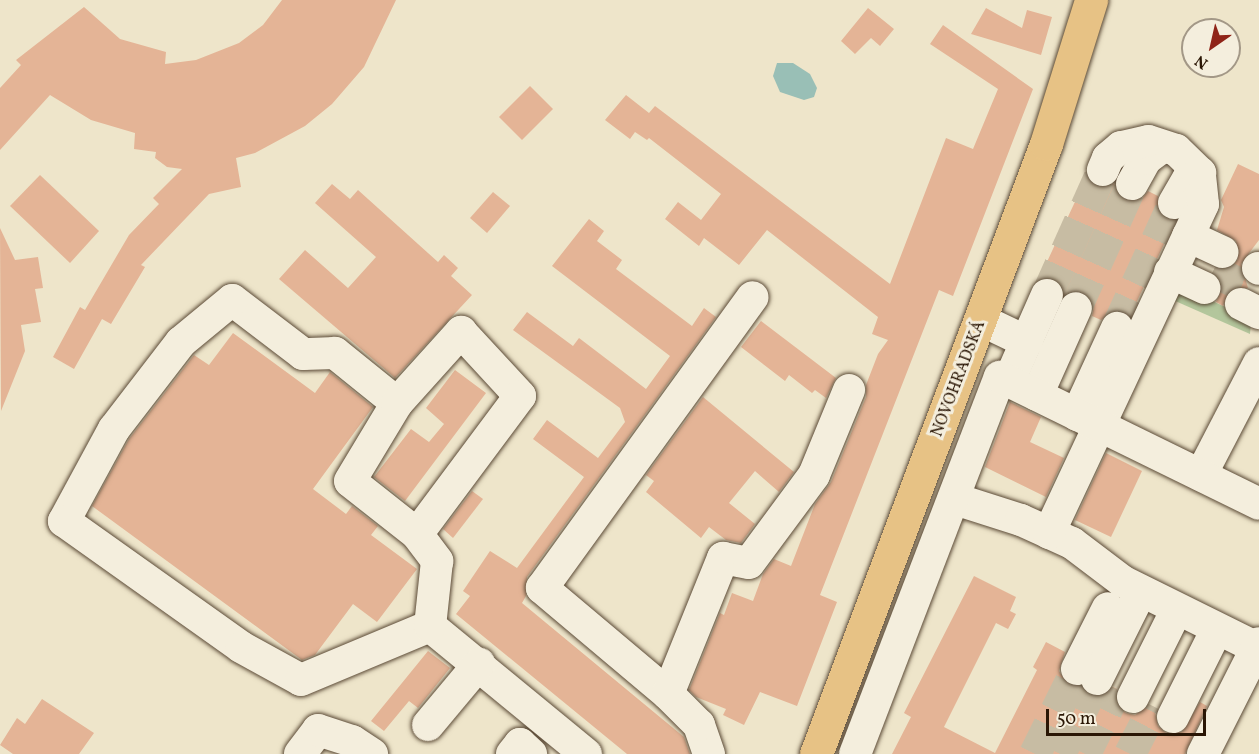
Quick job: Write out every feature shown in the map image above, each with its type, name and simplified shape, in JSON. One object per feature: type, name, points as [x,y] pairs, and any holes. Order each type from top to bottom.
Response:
[{"type":"main road","name":"NOVOHRADSKÁ","points":[[816,754],[981,320],[1067,85],[1091,0]]},
{"type":"lane","points":[[1087,420],[1179,255],[1203,204],[1200,173],[1176,150],[1148,141],[1121,147],[1108,158],[1103,170]]},
{"type":"lane","points":[[1132,184],[1146,159],[1162,146]]},
{"type":"lane","points":[[1174,203],[1189,177],[1200,173]]},
{"type":"lane","points":[[1179,255],[1213,271]]},
{"type":"lane","points":[[1023,388],[1027,342],[1047,295]]},
{"type":"lane","points":[[709,754],[699,725],[668,694],[542,588],[753,297]]},
{"type":"lane","points":[[397,403],[335,354],[303,354],[232,300],[181,342],[114,429],[64,521],[241,646],[301,680],[430,626]]},
{"type":"lane","points":[[1023,388],[1076,308]]},
{"type":"lane","points":[[981,320],[1027,342]]},
{"type":"lane","points":[[1050,533],[1117,328]]},
{"type":"lane","points":[[417,534],[520,396],[461,332],[397,403],[350,482],[417,534],[436,561],[430,626]]},
{"type":"lane","points":[[1202,475],[1259,363]]},
{"type":"lane","points":[[855,754],[956,499],[1000,377],[1259,504]]},
{"type":"lane","points":[[668,694],[723,558],[749,562],[756,554],[814,475],[849,390]]},
{"type":"lane","points":[[956,499],[1072,543],[1170,605],[1258,645],[1203,754]]},
{"type":"lane","points":[[1125,693],[1170,605]]},
{"type":"lane","points":[[1125,693],[1170,605]]},
{"type":"lane","points":[[1125,693],[1170,605]]},
{"type":"lane","points":[[430,626],[586,754]]},
{"type":"lane","points":[[428,725],[479,664]]},
{"type":"lane","points":[[300,754],[318,730],[352,741],[372,754]]},
{"type":"lane","points":[[512,754],[520,744],[531,754]]},
{"type":"green space","points":[[1191,291],[1247,317],[1251,323],[1250,334],[1173,300],[1176,294]]},
{"type":"water","points":[[777,63],[793,63],[810,74],[817,88],[814,97],[804,100],[780,92],[773,76]]},
{"type":"building","points":[[282,0],[396,0],[364,67],[332,104],[305,126],[255,153],[236,158],[241,187],[209,194],[141,265],[145,267],[111,324],[102,319],[74,369],[53,357],[80,307],[85,310],[129,235],[159,204],[153,198],[182,169],[167,167],[155,158],[156,152],[134,149],[135,133],[91,120],[50,95],[0,150],[0,88],[21,65],[16,60],[84,7],[120,39],[166,52],[165,64],[196,60],[239,43],[263,25]]},
{"type":"building","points":[[868,8],[894,29],[880,46],[871,38],[855,54],[841,41]]},
{"type":"building","points":[[986,8],[1022,28],[1027,10],[1052,17],[1041,55],[971,34]]},
{"type":"building","points":[[943,25],[1033,89],[953,296],[939,290],[820,595],[837,602],[797,706],[760,692],[744,725],[723,715],[726,709],[696,697],[689,690],[720,613],[724,615],[732,593],[753,601],[763,574],[774,559],[791,566],[815,504],[831,482],[866,397],[866,385],[878,354],[888,340],[872,334],[878,317],[767,230],[739,265],[704,238],[699,246],[665,219],[678,202],[701,220],[721,194],[649,138],[647,140],[635,132],[630,139],[605,120],[626,95],[649,113],[655,106],[890,284],[946,138],[973,149],[998,89],[930,44]]},
{"type":"building","points":[[530,86],[553,109],[522,140],[499,117]]},
{"type":"building","points":[[1238,164],[1259,174],[1259,240],[1241,264],[1248,288],[1231,289],[1223,306],[1216,302],[1223,287],[1213,272],[1232,267],[1238,259],[1236,241],[1217,230],[1224,207],[1221,200]]},
{"type":"building","points":[[40,175],[99,231],[70,263],[10,206]]},
{"type":"building","points":[[1087,176],[1097,187],[1114,184],[1124,200],[1141,200],[1148,191],[1158,196],[1159,212],[1175,221],[1130,316],[1115,310],[1101,320],[1092,316],[1094,306],[1084,292],[1065,294],[1055,279],[1039,279]]},
{"type":"building","points":[[332,184],[350,199],[358,190],[438,262],[444,255],[458,268],[451,276],[472,295],[395,378],[279,279],[305,250],[348,288],[376,257],[315,203]]},
{"type":"building","points":[[493,192],[510,206],[487,233],[470,218]]},
{"type":"building","points":[[589,219],[604,231],[597,241],[622,260],[616,269],[692,326],[704,308],[716,317],[527,577],[526,596],[522,603],[684,737],[690,754],[627,754],[456,614],[470,596],[463,591],[490,551],[517,568],[584,477],[533,439],[547,420],[598,458],[625,422],[620,408],[513,330],[527,312],[573,346],[579,338],[646,389],[670,356],[552,266]]},
{"type":"building","points":[[0,228],[15,260],[38,257],[43,288],[35,289],[41,322],[21,325],[25,351],[1,411]]},
{"type":"building","points":[[761,321],[836,378],[826,398],[815,390],[812,393],[789,375],[785,381],[741,347]]},
{"type":"building","points":[[233,333],[315,393],[330,372],[373,407],[313,489],[346,514],[352,506],[378,526],[371,535],[417,569],[377,622],[353,604],[315,655],[302,660],[92,506],[129,439],[194,355],[209,365]]},
{"type":"building","points":[[455,370],[486,393],[405,501],[374,477],[411,429],[429,442],[444,424],[426,408]]},
{"type":"building","points":[[703,397],[794,472],[779,492],[755,471],[729,503],[755,524],[741,543],[726,540],[709,527],[701,538],[646,492],[654,481],[646,475]]},
{"type":"building","points":[[1010,402],[1041,417],[1030,442],[1064,458],[1046,497],[985,467]]},
{"type":"building","points":[[1106,453],[1142,471],[1111,537],[1075,520]]},
{"type":"building","points":[[472,491],[483,499],[453,538],[443,529]]},
{"type":"building","points":[[974,576],[1016,597],[1010,611],[1016,614],[1008,629],[996,623],[944,727],[995,753],[1037,670],[1033,667],[1046,642],[1065,652],[1059,671],[1068,685],[1081,686],[1088,695],[1097,697],[1113,687],[1117,689],[1118,706],[1126,713],[1135,715],[1149,705],[1154,707],[1158,726],[1166,733],[1182,732],[1200,702],[1207,706],[1185,754],[892,754],[911,717],[904,713]]},
{"type":"building","points":[[428,651],[450,668],[418,708],[409,701],[384,731],[371,721]]},
{"type":"building","points":[[42,699],[94,733],[79,754],[13,754],[0,745],[17,718],[25,724]]},
{"type":"tunnel","points":[[1047,295],[1103,170]]},
{"type":"tunnel","points":[[1076,308],[1132,184]]},
{"type":"tunnel","points":[[1117,328],[1174,203]]},
{"type":"tunnel","points":[[1213,271],[1248,288]]},
{"type":"tunnel","points":[[1035,754],[1077,669]]},
{"type":"tunnel","points":[[1060,754],[1097,679]]},
{"type":"tunnel","points":[[1085,754],[1117,689]]},
{"type":"tunnel","points":[[1130,754],[1154,707]]}]
